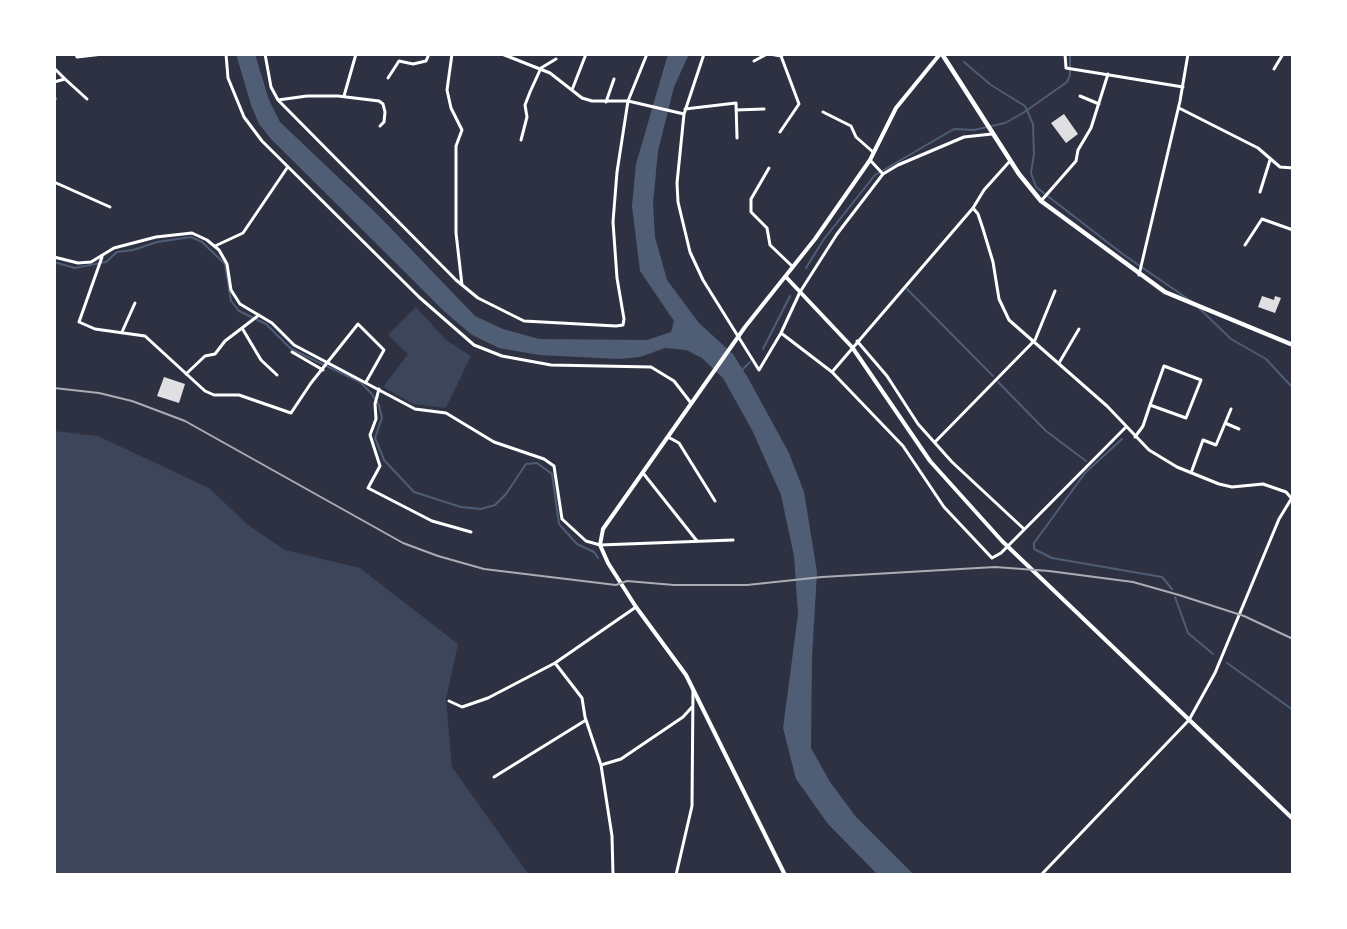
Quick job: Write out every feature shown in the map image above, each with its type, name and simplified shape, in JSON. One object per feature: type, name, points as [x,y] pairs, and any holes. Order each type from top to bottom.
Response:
[{"type":"main road","points":[[941,54],[1010,161],[1041,201],[1165,292],[1193,306],[1293,345]]},
{"type":"street","points":[[76,54],[77,57],[103,54]]},
{"type":"street","points":[[226,54],[228,78],[244,117],[287,168],[344,220],[419,297],[474,345],[502,356],[551,365],[651,367],[674,381],[692,402]]},
{"type":"street","points":[[266,54],[271,87],[279,100],[462,285],[496,310],[524,321],[623,325],[614,222],[617,172],[628,101],[647,54]]},
{"type":"street","points":[[344,96],[356,54]]},
{"type":"street","points":[[388,78],[399,61],[413,64],[426,61],[429,54]]},
{"type":"street","points":[[452,54],[447,90],[450,108],[462,130],[456,146],[456,233],[462,285]]},
{"type":"street","points":[[502,54],[542,68],[572,90],[592,101],[628,101],[685,111],[736,103],[736,138]]},
{"type":"street","points":[[572,90],[586,54]]},
{"type":"street","points":[[704,54],[685,111],[677,183],[683,229],[703,280],[759,370],[781,333],[800,292],[837,234],[883,174],[898,165],[964,138],[993,134]]},
{"type":"street","points":[[754,61],[769,54],[783,55],[799,104],[780,132]]},
{"type":"street","points":[[785,875],[693,687],[608,563],[600,545],[603,529],[739,335],[786,277],[870,160],[896,108],[941,54]]},
{"type":"street","points":[[1065,54],[1066,68],[1183,87]]},
{"type":"street","points":[[1140,273],[1179,108],[1188,54]]},
{"type":"street","points":[[1274,69],[1283,54]]},
{"type":"street","points":[[521,140],[527,117],[525,105],[542,68],[556,59]]},
{"type":"street","points":[[54,68],[87,99]]},
{"type":"street","points":[[1041,201],[1076,161],[1099,104],[1108,74]]},
{"type":"street","points":[[54,82],[65,79]]},
{"type":"street","points":[[606,102],[614,79]]},
{"type":"street","points":[[279,100],[307,96],[366,98],[383,104],[384,122],[380,126]]},
{"type":"street","points":[[1080,96],[1099,104]]},
{"type":"street","points":[[1179,108],[1258,148],[1285,169],[1293,168]]},
{"type":"street","points":[[736,110],[764,109]]},
{"type":"street","points":[[823,112],[851,126],[856,137],[873,152]]},
{"type":"street","points":[[1260,192],[1271,159]]},
{"type":"street","points":[[870,160],[883,174]]},
{"type":"street","points":[[832,372],[973,208],[984,190],[1010,161]]},
{"type":"street","points":[[215,246],[243,233],[287,168]]},
{"type":"street","points":[[769,168],[751,199],[751,212],[767,228],[770,245],[793,267]]},
{"type":"street","points":[[55,184],[110,207]]},
{"type":"street","points":[[973,208],[978,214],[983,229],[1002,306],[1015,326],[1035,340],[1107,406],[1125,428],[1149,450],[1191,473],[1232,487],[1254,484],[1272,487],[1286,492],[1292,498],[1279,519],[1215,673],[1189,720],[1041,875]]},
{"type":"street","points":[[1245,244],[1262,219],[1293,230]]},
{"type":"street","points":[[54,257],[78,263],[91,262],[114,248],[192,233],[215,246],[227,264],[231,290],[240,304],[273,323],[294,345],[415,410],[446,413],[494,442],[544,459],[554,466],[562,519],[586,540],[600,545],[733,540]]},
{"type":"street","points":[[101,258],[80,322],[95,329],[145,336],[186,374],[214,395],[239,395],[291,413],[358,324],[384,350],[366,382]]},
{"type":"street","points":[[786,277],[852,346],[930,461],[1002,540],[1293,819]]},
{"type":"street","points":[[936,442],[1035,340],[1055,291]]},
{"type":"street","points":[[122,332],[135,303]]},
{"type":"street","points":[[186,374],[205,356],[215,354],[225,341],[259,315]]},
{"type":"street","points":[[242,328],[261,360],[277,375]]},
{"type":"street","points":[[1059,363],[1078,329]]},
{"type":"street","points":[[781,333],[832,372],[903,446],[944,507],[992,558],[1025,529],[1125,428]]},
{"type":"street","points":[[857,341],[873,357],[918,424],[952,462],[1025,529]]},
{"type":"street","points":[[291,352],[323,370]]},
{"type":"street","points":[[1135,437],[1143,426],[1149,405],[1164,366],[1201,380],[1186,418],[1149,405]]},
{"type":"street","points":[[379,389],[375,403],[376,419],[370,435],[380,466],[368,488],[432,521],[471,532]]},
{"type":"street","points":[[1191,473],[1203,440],[1216,445],[1231,409]]},
{"type":"street","points":[[1225,423],[1239,429]]},
{"type":"street","points":[[668,438],[679,443],[715,501]]},
{"type":"street","points":[[643,473],[697,541]]},
{"type":"street","points":[[449,701],[462,707],[488,698],[555,663],[636,606]]},
{"type":"street","points":[[555,663],[582,698],[586,720],[601,765],[612,836],[613,875]]},
{"type":"street","points":[[676,875],[692,806],[693,687]]},
{"type":"street","points":[[601,765],[621,759],[683,717],[692,707]]},
{"type":"street","points":[[494,777],[586,720]]},
{"type":"shaded area","points":[[236,54],[255,54],[269,100],[280,122],[380,217],[475,316],[503,329],[539,339],[647,340],[671,332],[674,321],[640,271],[632,206],[636,164],[668,54],[689,54],[674,87],[658,151],[653,204],[655,237],[667,280],[699,323],[733,354],[789,453],[804,492],[817,572],[812,657],[811,748],[830,782],[856,817],[914,875],[878,875],[828,824],[796,779],[783,728],[798,614],[794,556],[781,495],[752,430],[723,378],[702,358],[686,350],[665,348],[640,357],[619,359],[539,355],[499,348],[472,335],[445,312],[271,139],[259,124],[251,105]]},
{"type":"shaded area","points":[[416,307],[446,340],[471,356],[446,408],[413,404],[383,387],[408,354],[388,335]]},
{"type":"shaded area","points":[[54,431],[98,436],[209,488],[248,525],[285,550],[360,568],[458,644],[446,699],[452,767],[529,875],[54,875]]},
{"type":"building","points":[[1064,114],[1078,134],[1066,143],[1051,123]]},
{"type":"building","points":[[1262,296],[1274,300],[1275,296],[1281,298],[1275,313],[1258,307]]},
{"type":"building","points":[[164,377],[185,384],[179,403],[157,396]]},
{"type":"waterway","points":[[806,268],[824,239],[875,175],[954,129],[974,130],[1005,123],[1023,113],[1067,82],[1070,75],[1070,54]]},
{"type":"waterway","points":[[964,62],[991,85],[1025,106],[1033,124],[1034,154],[1031,173],[1036,187],[1124,255],[1191,301]]},
{"type":"waterway","points":[[54,262],[75,268],[106,262],[117,252],[133,250],[157,242],[191,237],[202,242],[225,264],[231,301],[239,311],[266,324],[291,349],[360,382],[371,393],[379,405],[382,418],[375,438],[384,460],[414,492],[461,507],[481,509],[495,505],[506,494],[526,464],[537,463],[552,474],[559,524],[577,544],[594,552],[598,558]]},
{"type":"waterway","points":[[907,289],[993,376]]},
{"type":"waterway","points":[[763,349],[790,296]]},
{"type":"waterway","points":[[1198,307],[1231,339],[1266,359],[1293,388]]},
{"type":"waterway","points":[[741,371],[750,362]]},
{"type":"waterway","points":[[998,382],[1046,431],[1086,461]]},
{"type":"waterway","points":[[1122,439],[1085,473],[1034,543],[1034,549],[1052,558],[1162,577],[1172,589]]},
{"type":"waterway","points":[[1175,597],[1188,633],[1213,654]]},
{"type":"waterway","points":[[1227,663],[1293,710]]},
{"type":"railway","points":[[54,388],[99,393],[132,401],[185,421],[403,543],[484,569],[616,585],[627,581],[674,585],[747,585],[822,577],[995,567],[1049,571],[1133,582],[1244,616],[1293,639]]}]
